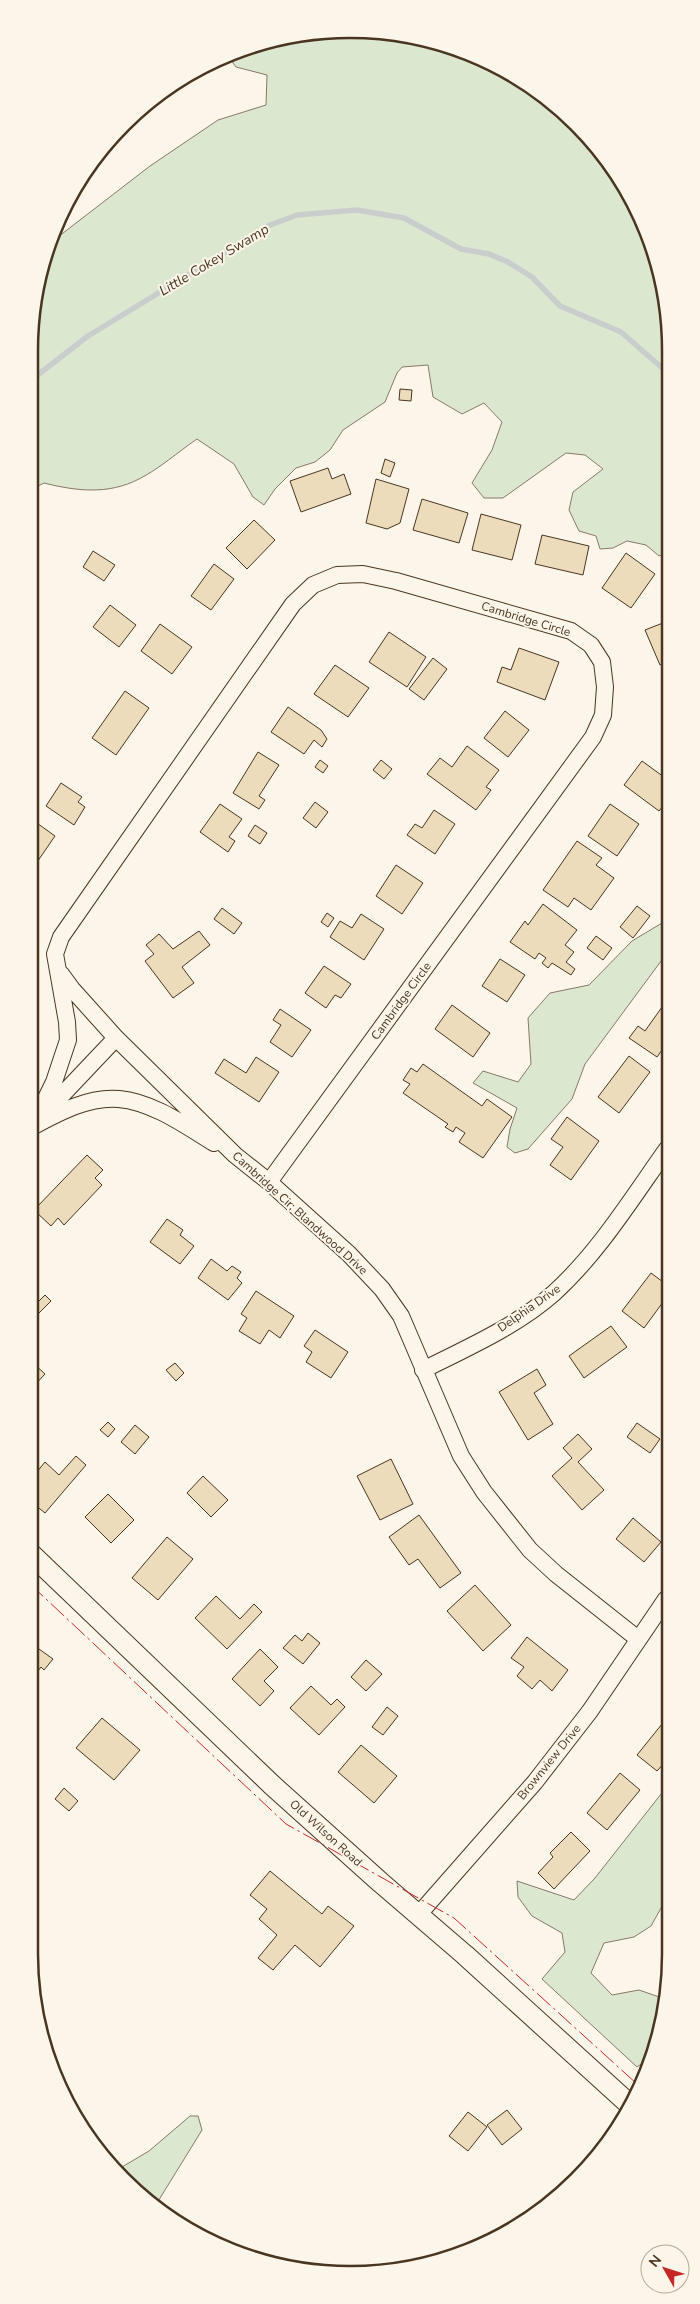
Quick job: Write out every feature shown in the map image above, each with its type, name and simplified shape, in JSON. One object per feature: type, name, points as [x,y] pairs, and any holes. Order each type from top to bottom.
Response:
[{"type":"street","name":"Cambridge Circle","points":[[38,1115],[54,1082],[68,1040],[59,970],[55,954],[61,937],[293,604],[313,586],[337,575],[363,574],[396,581],[571,631],[591,645],[602,662],[605,686],[603,715],[593,737],[269,1182]]},
{"type":"street","name":"Cambridge Cir; Blandwood Drive","points":[[59,970],[72,989],[116,1038],[235,1155],[269,1182],[349,1254],[382,1289],[401,1316],[461,1456],[484,1492],[530,1550],[556,1574],[638,1639]]},
{"type":"street","points":[[38,1121],[116,1038]]},
{"type":"street","points":[[38,1124],[76,1105],[119,1099],[154,1109],[235,1155]]},
{"type":"street","name":"Delphia Drive","points":[[423,1370],[488,1337],[553,1294],[582,1266],[662,1156]]},
{"type":"street","name":"Old Wilson Road","points":[[38,1561],[272,1785],[626,2101]]},
{"type":"street","name":"Brownview Drive","points":[[418,1914],[534,1782],[590,1710],[662,1605]]},
{"type":"green space","points":[[370,38],[431,48],[470,61],[524,90],[556,115],[585,144],[610,176],[639,230],[652,269],[660,309],[662,330],[662,555],[659,556],[646,545],[627,541],[613,548],[600,549],[596,536],[579,531],[569,510],[573,492],[603,469],[585,455],[566,453],[503,498],[484,498],[472,483],[492,450],[502,422],[484,403],[462,414],[433,397],[428,365],[402,367],[397,373],[385,402],[343,430],[330,450],[315,462],[296,468],[275,489],[264,505],[253,497],[234,464],[197,439],[154,470],[139,479],[116,488],[92,490],[44,483],[38,486],[38,330],[48,269],[59,236],[150,166],[218,120],[266,105],[267,75],[236,67],[231,61],[269,48],[309,40]]},
{"type":"green space","points":[[662,923],[662,960],[585,1064],[572,1099],[528,1149],[515,1153],[507,1147],[510,1129],[517,1108],[473,1083],[483,1071],[518,1082],[531,1064],[528,1018],[550,993],[589,985],[632,941]]},
{"type":"green space","points":[[662,1793],[662,1906],[651,1926],[634,1937],[604,1943],[591,1973],[612,1995],[639,1990],[660,1997],[646,2054],[643,2063],[637,2067],[542,1979],[565,1952],[562,1933],[532,1916],[518,1897],[517,1881],[574,1900],[595,1878]]},
{"type":"green space","points":[[190,2116],[198,2116],[202,2130],[158,2201],[122,2167],[149,2151]]},
{"type":"building","points":[[400,389],[412,390],[411,401],[399,400]]},
{"type":"building","points":[[385,459],[395,463],[390,477],[381,473]]},
{"type":"building","points":[[328,468],[332,479],[344,474],[351,494],[301,512],[290,481]]},
{"type":"building","points":[[376,479],[409,489],[400,523],[387,529],[366,523]]},
{"type":"building","points":[[422,499],[468,513],[459,543],[413,530]]},
{"type":"building","points":[[481,514],[521,525],[512,560],[472,550]]},
{"type":"building","points":[[254,520],[275,540],[247,569],[226,548]]},
{"type":"building","points":[[542,535],[589,546],[583,575],[535,564]]},
{"type":"building","points":[[93,551],[115,565],[104,581],[83,567]]},
{"type":"building","points":[[626,553],[655,574],[631,608],[602,588]]},
{"type":"building","points":[[214,564],[234,579],[211,610],[191,596]]},
{"type":"building","points":[[110,605],[136,625],[119,647],[93,627]]},
{"type":"building","points":[[662,623],[662,664],[660,665],[645,630]]},
{"type":"building","points":[[160,624],[192,647],[172,674],[141,651]]},
{"type":"building","points":[[389,632],[426,657],[407,687],[369,662]]},
{"type":"building","points":[[519,648],[559,662],[545,700],[497,682],[502,667],[511,670]]},
{"type":"building","points":[[433,658],[447,669],[424,700],[409,689]]},
{"type":"building","points":[[335,665],[369,688],[348,717],[314,694]]},
{"type":"building","points":[[125,691],[149,708],[116,755],[92,738]]},
{"type":"building","points":[[288,707],[321,730],[327,739],[322,747],[314,740],[304,754],[271,732]]},
{"type":"building","points":[[505,711],[529,730],[508,757],[484,738]]},
{"type":"building","points":[[467,746],[499,770],[486,787],[491,790],[476,810],[427,774],[440,758],[452,767]]},
{"type":"building","points":[[258,752],[279,765],[259,796],[265,800],[259,809],[233,793]]},
{"type":"building","points":[[320,760],[328,766],[323,773],[315,767]]},
{"type":"building","points":[[381,760],[392,769],[384,779],[373,770]]},
{"type":"building","points":[[642,761],[662,776],[662,807],[659,811],[624,785]]},
{"type":"building","points":[[61,783],[82,797],[78,802],[85,807],[74,825],[46,806]]},
{"type":"building","points":[[315,802],[328,812],[316,828],[303,818]]},
{"type":"building","points":[[220,804],[242,819],[229,837],[235,841],[228,852],[200,832]]},
{"type":"building","points":[[610,804],[639,824],[617,856],[588,836]]},
{"type":"building","points":[[434,810],[455,824],[435,854],[407,835],[415,824],[422,828]]},
{"type":"building","points":[[38,824],[55,836],[38,861]]},
{"type":"building","points":[[255,825],[267,833],[260,844],[248,836]]},
{"type":"building","points":[[577,841],[602,858],[596,865],[614,878],[591,910],[574,898],[568,907],[543,890]]},
{"type":"building","points":[[396,865],[423,883],[402,914],[376,896]]},
{"type":"building","points":[[543,904],[577,930],[565,945],[574,952],[566,962],[575,969],[571,975],[552,963],[548,968],[542,963],[546,958],[539,953],[535,959],[510,942],[525,921],[528,925]]},
{"type":"building","points":[[637,906],[650,916],[633,938],[620,927]]},
{"type":"building","points":[[222,908],[242,923],[234,934],[214,919]]},
{"type":"building","points":[[327,913],[334,918],[328,927],[321,922]]},
{"type":"building","points":[[361,914],[384,929],[364,960],[330,937],[340,921],[352,928]]},
{"type":"building","points":[[199,931],[210,945],[182,967],[194,983],[173,998],[145,961],[154,954],[146,945],[159,934],[173,949]]},
{"type":"building","points":[[596,936],[612,948],[603,960],[587,948]]},
{"type":"building","points":[[500,959],[525,975],[507,1002],[482,986]]},
{"type":"building","points":[[324,966],[351,984],[341,998],[335,995],[326,1008],[305,993]]},
{"type":"building","points":[[452,1005],[490,1033],[473,1057],[435,1029]]},
{"type":"building","points":[[662,1007],[662,1050],[657,1057],[629,1038],[638,1026],[645,1031]]},
{"type":"building","points":[[280,1009],[311,1030],[292,1057],[270,1042],[281,1025],[273,1020]]},
{"type":"building","points":[[629,1056],[650,1072],[619,1113],[598,1097]]},
{"type":"building","points":[[256,1057],[279,1072],[259,1102],[215,1073],[224,1059],[246,1073]]},
{"type":"building","points":[[423,1064],[482,1106],[487,1099],[512,1117],[483,1158],[459,1142],[465,1133],[456,1127],[453,1132],[445,1127],[448,1124],[403,1093],[410,1084],[403,1080],[411,1068],[417,1072]]},
{"type":"building","points":[[567,1117],[599,1141],[571,1180],[550,1165],[563,1147],[551,1139]]},
{"type":"building","points":[[87,1155],[103,1170],[95,1178],[102,1185],[64,1225],[58,1218],[51,1226],[38,1214],[38,1206]]},
{"type":"building","points":[[167,1219],[183,1230],[180,1235],[194,1246],[180,1264],[150,1242]]},
{"type":"building","points":[[211,1259],[227,1271],[232,1266],[241,1272],[237,1278],[242,1283],[228,1300],[198,1278]]},
{"type":"building","points":[[651,1273],[662,1281],[662,1303],[644,1328],[622,1311]]},
{"type":"building","points":[[256,1291],[294,1316],[280,1338],[269,1330],[260,1344],[239,1331],[247,1318],[241,1314]]},
{"type":"building","points":[[45,1295],[51,1301],[38,1314],[38,1302]]},
{"type":"building","points":[[611,1326],[627,1347],[584,1378],[569,1356]]},
{"type":"building","points":[[315,1330],[348,1352],[331,1378],[306,1362],[312,1352],[304,1346]]},
{"type":"building","points":[[175,1363],[184,1373],[176,1381],[166,1370]]},
{"type":"building","points":[[38,1368],[45,1374],[38,1382]]},
{"type":"building","points":[[537,1369],[546,1385],[534,1393],[553,1424],[528,1440],[499,1392]]},
{"type":"building","points":[[108,1422],[115,1429],[108,1437],[100,1430]]},
{"type":"building","points":[[637,1423],[660,1439],[650,1453],[627,1437]]},
{"type":"building","points":[[135,1425],[149,1437],[135,1454],[121,1442]]},
{"type":"building","points":[[578,1434],[592,1449],[578,1462],[604,1490],[582,1510],[552,1476],[572,1458],[563,1448]]},
{"type":"building","points":[[76,1456],[86,1465],[45,1513],[38,1507],[38,1470],[45,1462],[59,1475]]},
{"type":"building","points":[[391,1459],[413,1504],[380,1520],[357,1476]]},
{"type":"building","points":[[203,1476],[228,1500],[211,1517],[187,1493]]},
{"type":"building","points":[[108,1494],[134,1520],[111,1543],[85,1517]]},
{"type":"building","points":[[419,1515],[461,1573],[440,1588],[418,1559],[409,1565],[389,1537]]},
{"type":"building","points":[[633,1518],[661,1542],[644,1562],[616,1539]]},
{"type":"building","points":[[167,1537],[193,1559],[158,1600],[132,1578]]},
{"type":"building","points":[[475,1585],[511,1625],[483,1651],[447,1611]]},
{"type":"building","points":[[216,1596],[240,1619],[254,1604],[262,1612],[227,1649],[195,1618]]},
{"type":"building","points":[[308,1633],[320,1643],[303,1664],[283,1648],[295,1635],[302,1641]]},
{"type":"building","points":[[527,1637],[568,1670],[552,1691],[540,1680],[532,1689],[517,1676],[524,1667],[511,1658]]},
{"type":"building","points":[[260,1649],[278,1667],[264,1681],[274,1691],[260,1706],[232,1679]]},
{"type":"building","points":[[38,1650],[53,1659],[44,1670],[41,1667],[38,1671]]},
{"type":"building","points":[[366,1660],[382,1674],[366,1691],[351,1677]]},
{"type":"building","points":[[311,1686],[331,1705],[337,1699],[345,1707],[319,1735],[290,1708]]},
{"type":"building","points":[[387,1707],[398,1716],[383,1735],[372,1727]]},
{"type":"building","points":[[102,1718],[140,1750],[114,1780],[76,1748]]},
{"type":"building","points":[[662,1724],[662,1765],[657,1771],[637,1755]]},
{"type":"building","points":[[361,1745],[397,1776],[374,1803],[338,1772]]},
{"type":"building","points":[[620,1773],[640,1790],[607,1830],[587,1813]]},
{"type":"building","points":[[64,1788],[78,1801],[69,1811],[55,1799]]},
{"type":"building","points":[[571,1832],[590,1851],[554,1889],[538,1873],[553,1857],[550,1853]]},
{"type":"building","points":[[270,1871],[322,1914],[328,1906],[354,1926],[320,1967],[295,1945],[273,1970],[258,1958],[277,1935],[259,1919],[267,1909],[250,1895]]},
{"type":"building","points":[[507,2110],[522,2129],[502,2145],[487,2125]]},
{"type":"building","points":[[468,2112],[487,2127],[468,2151],[449,2136]]},
{"type":"waterway","name":"Little Cokey Swamp","points":[[38,375],[88,336],[270,225],[297,215],[357,210],[404,218],[461,249],[489,254],[508,262],[532,277],[560,306],[621,332],[662,368]]},
{"type":"power","points":[[38,1592],[286,1824],[454,1918],[635,2082]]}]
